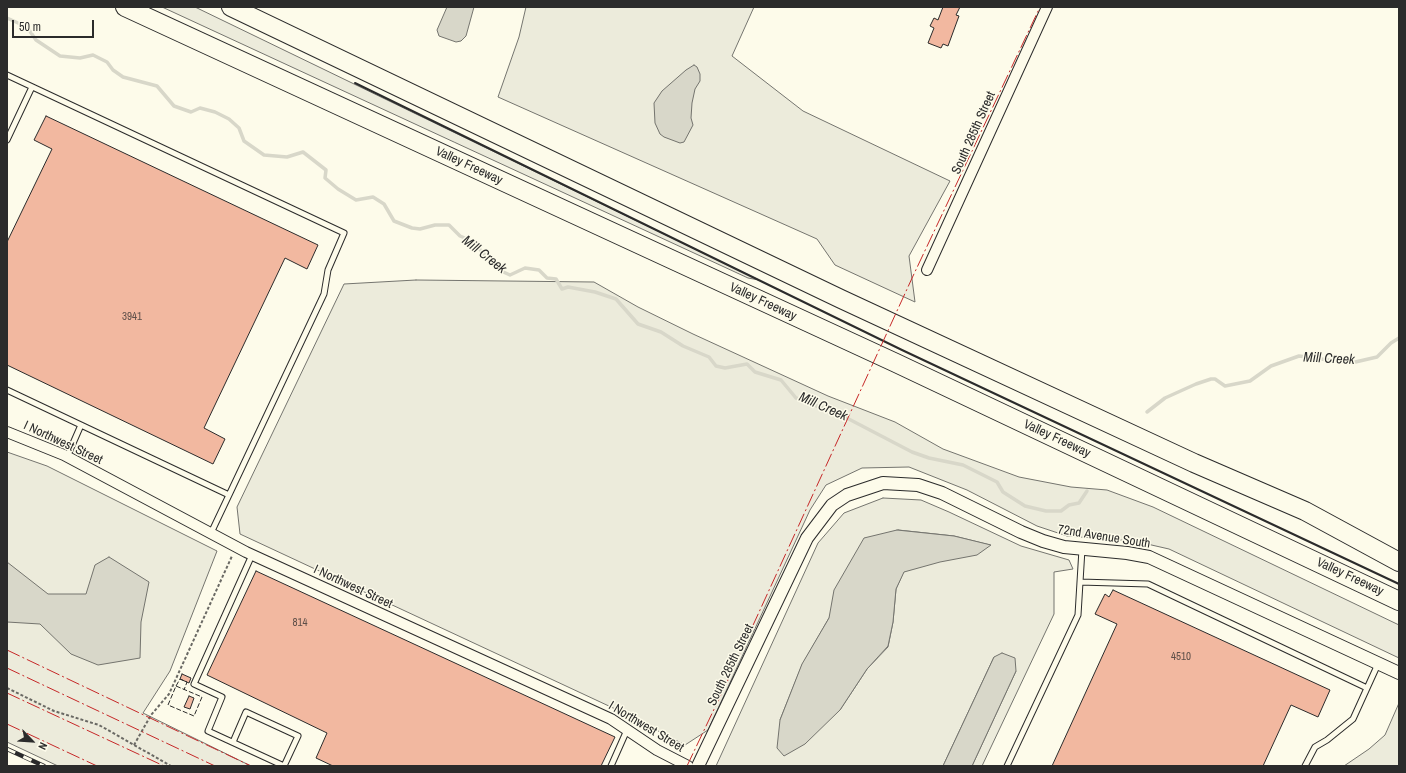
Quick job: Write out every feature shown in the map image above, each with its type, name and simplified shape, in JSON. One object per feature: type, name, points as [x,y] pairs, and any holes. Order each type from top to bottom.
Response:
[{"type":"highway","name":"Valley Freeway","points":[[125,7],[896,363],[1399,600]]},
{"type":"highway","points":[[231,7],[841,300],[1194,463],[1305,512],[1399,551]]},
{"type":"highway","points":[[1305,512],[1399,562]]},
{"type":"street","name":"South 285th Street","points":[[927,270],[1047,7]]},
{"type":"street","name":"I Northwest Street","points":[[7,432],[67,457],[252,555],[611,719],[657,750],[688,766]]},
{"type":"street","name":"72nd Avenue South","points":[[790,576],[807,538],[832,505],[847,494],[883,483],[918,485],[942,493],[1043,541],[1064,547],[1139,554],[1154,559],[1399,673]]},
{"type":"street","name":"South 285th Street","points":[[698,766],[790,576]]},
{"type":"lane","points":[[7,75],[344,233],[328,270],[324,294],[211,533]]},
{"type":"lane","points":[[7,140],[32,86]]},
{"type":"lane","points":[[7,390],[229,495]]},
{"type":"lane","points":[[67,457],[81,425]]},
{"type":"lane","points":[[1007,766],[1078,616],[1082,549]]},
{"type":"lane","points":[[233,742],[246,712],[298,736],[284,766],[208,731],[222,698],[194,684],[252,555]]},
{"type":"lane","points":[[1080,582],[1148,584],[1367,688]]},
{"type":"lane","points":[[1305,766],[1315,747],[1327,740],[1353,718],[1378,663]]},
{"type":"lane","points":[[611,766],[627,730]]},
{"type":"path","points":[[134,745],[151,715],[169,694],[236,547]]},
{"type":"path","points":[[7,688],[54,710],[99,725],[171,766]]},
{"type":"shaded area","points":[[162,7],[195,7],[759,280],[748,278]]},
{"type":"shaded area","points":[[447,7],[474,7],[466,36],[461,41],[456,42],[439,36],[437,30]]},
{"type":"shaded area","points":[[526,7],[754,7],[732,56],[803,111],[950,181],[909,256],[915,302],[835,265],[817,239],[498,97],[519,37]]},
{"type":"shaded area","points":[[694,65],[697,67],[700,74],[700,81],[695,89],[692,103],[691,118],[693,125],[684,142],[680,143],[660,134],[655,123],[654,103],[662,91]]},
{"type":"shaded area","points":[[416,280],[594,282],[638,307],[693,334],[828,396],[895,422],[943,449],[1019,477],[1071,487],[1107,490],[1153,507],[1399,625],[1399,658],[1169,549],[1134,541],[1067,536],[1037,526],[967,490],[909,467],[862,468],[826,485],[810,510],[708,730],[685,745],[626,714],[240,534],[237,507],[344,284]]},
{"type":"shaded area","points":[[7,452],[47,466],[217,551],[170,671],[143,713],[251,766],[58,766],[7,742]]},
{"type":"shaded area","points":[[883,498],[921,500],[1021,546],[1069,560],[1073,569],[1054,572],[1054,614],[982,766],[972,766],[1016,671],[994,657],[943,766],[716,766],[818,543],[844,513]],"holes":[[[898,530],[954,536],[990,545],[904,571],[896,589],[893,622],[888,647],[867,669],[840,710],[780,720],[802,665],[829,618]]]},
{"type":"shaded area","points":[[897,530],[954,536],[991,545],[977,555],[940,562],[904,572],[896,589],[893,622],[888,646],[867,669],[840,710],[805,744],[784,756],[777,748],[780,720],[802,664],[829,618],[834,590],[864,538]]},
{"type":"shaded area","points":[[109,557],[149,582],[141,622],[140,658],[98,665],[71,654],[40,624],[7,622],[7,562],[48,594],[86,594],[95,565]]},
{"type":"shaded area","points":[[1002,653],[1015,658],[1016,671],[972,766],[943,766],[994,657]]},
{"type":"shaded area","points":[[1399,703],[1399,766],[1344,766],[1369,749],[1385,735]]},
{"type":"building","points":[[943,7],[960,7],[956,15],[959,16],[948,46],[943,44],[941,48],[928,43],[934,28],[930,26],[934,18],[938,20]]},
{"type":"building","points":[[46,116],[318,245],[307,269],[285,258],[204,428],[225,439],[213,464],[7,365],[7,242],[52,149],[34,140]]},
{"type":"building","points":[[256,571],[615,737],[601,766],[333,766],[316,758],[327,733],[207,675]]},
{"type":"building","points":[[1113,590],[1330,690],[1318,717],[1291,705],[1263,766],[1052,766],[1117,624],[1095,614],[1105,594],[1109,597]]},
{"type":"building","points":[[182,674],[191,678],[189,683],[180,679]]},
{"type":"building","points":[[189,696],[194,698],[190,709],[184,707]]},
{"type":"waterway","name":"Mill Creek","points":[[7,18],[27,27],[36,40],[60,56],[80,58],[93,55],[107,62],[113,70],[123,77],[157,86],[174,106],[191,112],[200,108],[215,112],[229,119],[239,128],[244,141],[264,155],[287,157],[303,152],[326,170],[325,178],[338,189],[356,200],[373,197],[384,204],[394,221],[412,228],[420,229],[435,225],[449,225],[460,236],[472,241],[499,270],[510,275],[525,268],[539,270],[547,278],[556,279],[562,289],[568,287],[595,292],[616,299],[638,324],[661,332],[683,346],[709,357],[716,366],[725,368],[747,364],[755,372],[781,380],[796,398],[843,416],[912,452],[929,458],[963,465],[997,482],[1003,492],[1025,506],[1046,511],[1061,511],[1069,505],[1079,503],[1087,491]]},
{"type":"waterway","name":"Mill Creek","points":[[1147,412],[1165,398],[1211,379],[1215,379],[1225,386],[1250,381],[1271,366],[1299,356],[1351,363],[1377,357],[1391,343],[1399,338]]},
{"type":"railway","points":[[7,749],[44,766]]},
{"type":"fence","points":[[176,686],[180,679],[187,682],[184,690]]},
{"type":"fence","points":[[176,686],[202,697],[194,716],[168,705],[176,686]]},
{"type":"wall","points":[[355,83],[902,350],[1399,584]]},
{"type":"power","points":[[687,766],[913,276],[1040,7]]},
{"type":"power","points":[[7,650],[251,766]]},
{"type":"power","points":[[7,668],[215,766]]},
{"type":"power","points":[[7,693],[164,766]]},
{"type":"power","points":[[7,724],[97,766]]}]
